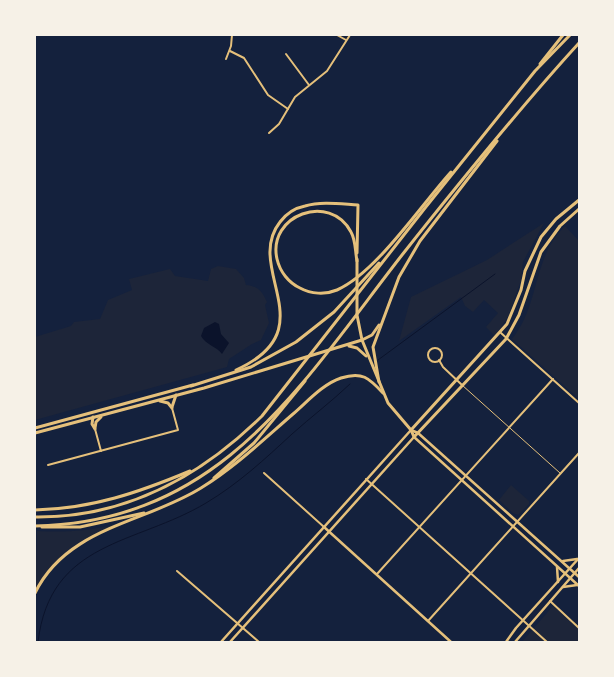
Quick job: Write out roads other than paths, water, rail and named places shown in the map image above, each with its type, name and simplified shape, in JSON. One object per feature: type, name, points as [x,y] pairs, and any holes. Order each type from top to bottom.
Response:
[{"type":"main road","points":[[35,517],[85,513],[130,502],[173,483],[203,466],[238,439],[262,416],[563,35]]},
{"type":"main road","points":[[535,72],[570,35]]},
{"type":"main road","points":[[200,489],[254,443],[506,128],[579,43]]},
{"type":"main road","points":[[379,382],[373,351],[392,291],[412,253],[484,160],[506,128]]},
{"type":"main road","points":[[357,261],[355,241],[349,228],[339,218],[326,212],[312,211],[295,217],[284,226],[278,239],[278,262],[292,284],[302,290],[316,293],[337,290],[362,272],[394,241],[436,188],[472,150]]},
{"type":"main road","points":[[411,430],[501,334],[512,314],[525,271],[537,244],[548,228],[578,202]]},
{"type":"main road","points":[[191,386],[253,362],[268,348],[277,335],[281,308],[270,250],[272,237],[281,221],[292,211],[305,206],[358,205],[358,324],[368,359],[383,393],[393,410],[411,430],[414,437],[506,339],[520,315],[541,252],[564,222],[579,209]]},
{"type":"main road","points":[[35,428],[191,386],[251,367],[302,338],[346,301],[395,246]]},
{"type":"main road","points":[[35,433],[158,401],[344,346],[372,336],[381,322]]},
{"type":"main road","points":[[344,346],[357,348],[368,359]]},
{"type":"main road","points":[[36,526],[78,523],[116,515],[148,504],[192,483],[227,460],[248,442],[276,413],[318,362]]},
{"type":"main road","points":[[35,592],[54,563],[78,544],[98,532],[162,508],[200,489],[247,455],[316,393],[335,380],[355,374],[363,375],[383,393]]},
{"type":"main road","points":[[158,401],[166,402],[172,408],[176,395]]},
{"type":"main road","points":[[95,429],[92,424],[92,418],[98,411]]},
{"type":"main road","points":[[95,429],[96,422],[102,416]]},
{"type":"main road","points":[[80,421],[92,424]]},
{"type":"main road","points":[[35,510],[82,506],[122,497],[147,490],[203,466]]},
{"type":"main road","points":[[36,526],[49,528],[80,527],[115,521],[162,508]]},
{"type":"street","points":[[226,59],[230,50],[232,35]]},
{"type":"street","points":[[338,35],[346,40]]},
{"type":"street","points":[[269,133],[276,128],[295,97],[328,71],[350,35]]},
{"type":"street","points":[[230,50],[244,58],[268,95],[288,109]]},
{"type":"street","points":[[286,54],[310,85]]},
{"type":"street","points":[[501,334],[579,403]]},
{"type":"street","points":[[431,349],[440,350],[441,357],[439,360],[429,359],[428,352],[431,349]]},
{"type":"street","points":[[439,360],[457,381],[560,474]]},
{"type":"street","points":[[377,574],[553,379]]},
{"type":"street","points":[[48,465],[178,430],[172,408]]},
{"type":"street","points":[[95,429],[101,451]]},
{"type":"street","points":[[221,642],[411,430],[418,433],[579,577]]},
{"type":"street","points":[[230,642],[414,437],[579,586]]},
{"type":"street","points":[[428,621],[579,453]]},
{"type":"street","points":[[264,473],[451,642]]},
{"type":"street","points":[[366,479],[547,642]]},
{"type":"street","points":[[562,561],[569,562],[579,558]]},
{"type":"street","points":[[506,642],[523,620],[579,558]]},
{"type":"street","points":[[557,566],[558,582]]},
{"type":"street","points":[[515,642],[579,568]]},
{"type":"street","points":[[177,571],[259,642]]},
{"type":"street","points":[[562,587],[571,584],[579,586]]},
{"type":"street","points":[[550,601],[579,628]]},
{"type":"waterway","points":[[378,360],[495,274]]},
{"type":"waterway","points":[[38,642],[46,608],[59,583],[78,564],[100,550],[179,517],[218,496],[251,471],[350,384]]}]
